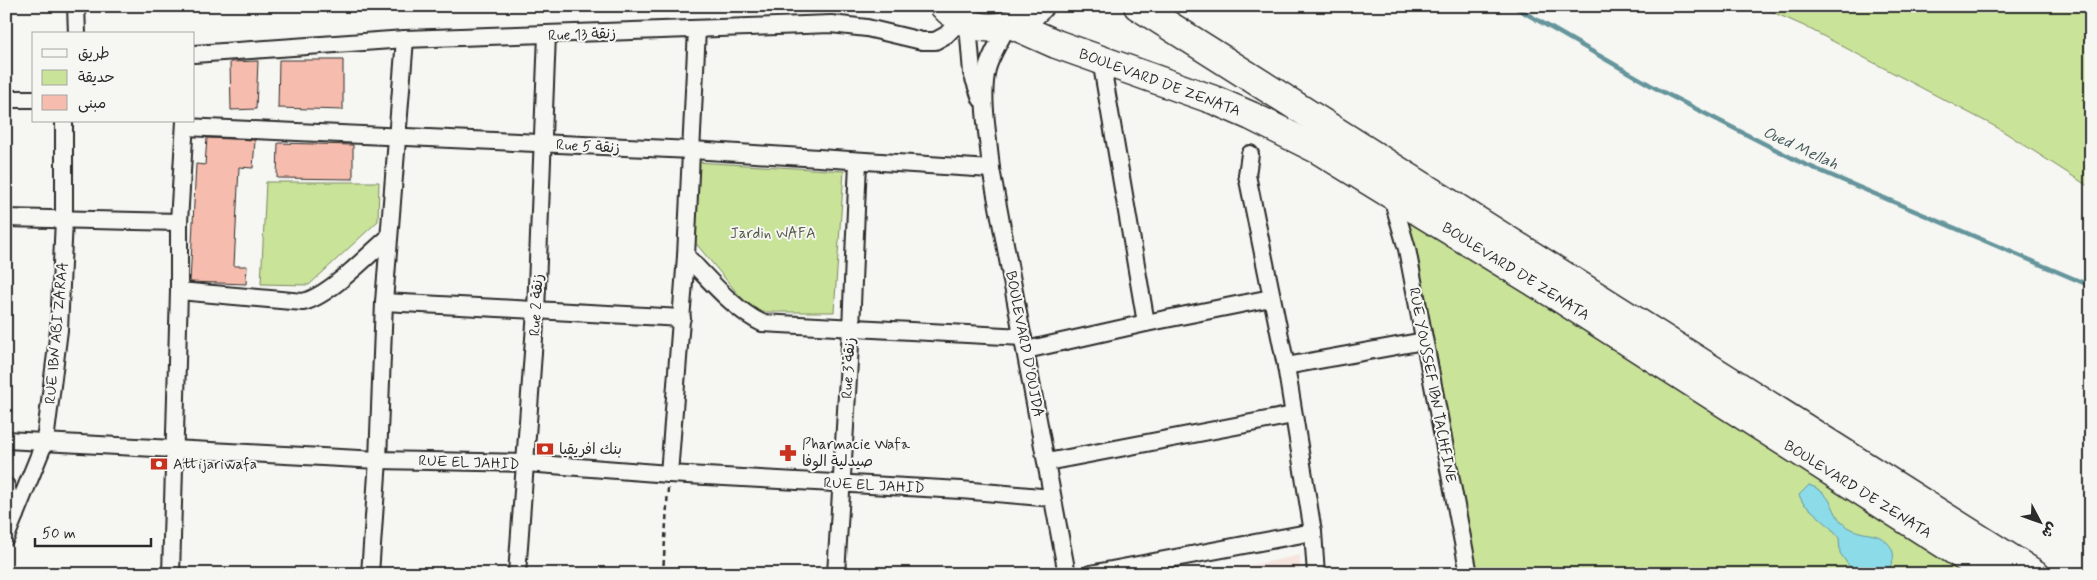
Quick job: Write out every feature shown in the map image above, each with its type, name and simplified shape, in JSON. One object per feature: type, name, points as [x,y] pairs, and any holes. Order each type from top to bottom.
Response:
[{"type":"highway","points":[[958,17],[994,28],[1010,26],[1030,15],[1039,6]]},
{"type":"highway","name":"BOULEVARD DE ZENATA","points":[[1138,6],[2034,574]]},
{"type":"highway","name":"BOULEVARD DE ZENATA","points":[[1010,26],[1214,100],[1319,150],[1557,296],[1991,574]]},
{"type":"street","points":[[76,6],[78,32]]},
{"type":"street","name":"BOULEVARD D'OUJDA","points":[[958,17],[972,73],[986,113]]},
{"type":"street","name":"Rue 13 زنقة","points":[[195,54],[405,39],[831,24],[867,28],[922,41],[935,41],[946,35],[958,17]]},
{"type":"street","name":"BOULEVARD D'OUJDA","points":[[1010,26],[988,67],[986,78],[986,113],[991,169],[1067,574]]},
{"type":"street","points":[[669,474],[686,256],[696,29]]},
{"type":"street","name":"Rue 2 زنقة","points":[[517,574],[536,311],[547,35]]},
{"type":"street","points":[[370,574],[378,460],[384,302],[405,39]]},
{"type":"street","points":[[1101,60],[1146,323]]},
{"type":"street","points":[[6,99],[32,99]]},
{"type":"street","name":"RUE IBN ABI ZARAA","points":[[6,537],[45,441],[59,330],[64,219],[64,122]]},
{"type":"street","points":[[172,574],[180,291],[179,222],[185,124]]},
{"type":"street","name":"Rue 5 زنقة","points":[[185,124],[397,137],[692,150],[991,169]]},
{"type":"street","points":[[1250,154],[1247,175],[1286,366],[1314,532],[1316,574]]},
{"type":"street","name":"Rue 3 زنقة","points":[[836,574],[851,329],[858,162]]},
{"type":"street","name":"RUE YOUSSEF IBN TACHFINE","points":[[1396,196],[1395,208],[1407,249],[1469,574]]},
{"type":"street","points":[[6,218],[179,222]]},
{"type":"street","points":[[180,291],[303,302],[312,300],[328,290],[390,237]]},
{"type":"street","points":[[686,256],[752,318],[762,323],[1025,344],[1146,323],[1271,298]]},
{"type":"street","points":[[384,302],[682,318]]},
{"type":"street","points":[[1286,366],[1424,341]]},
{"type":"street","points":[[1047,462],[1293,415]]},
{"type":"street","name":"RUE EL JAHID","points":[[6,440],[378,460],[526,464],[962,490],[1052,498]]},
{"type":"street","points":[[6,486],[15,515]]},
{"type":"street","points":[[1090,574],[1314,532]]},
{"type":"path","points":[[663,574],[669,474]]},
{"type":"shaded area","points":[[1300,555],[1300,574],[1211,574]]},
{"type":"green space","points":[[1759,6],[2091,6],[2091,188],[1998,128],[1804,26]]},
{"type":"green space","name":"Jardin WAFA","points":[[695,162],[844,171],[834,312],[753,312],[693,240]]},
{"type":"green space","points":[[266,182],[379,182],[378,221],[309,285],[261,284]]},
{"type":"green space","points":[[1404,214],[1973,574],[1470,574]]},
{"type":"water","points":[[1809,485],[1824,494],[1838,517],[1847,527],[1878,536],[1891,547],[1893,560],[1885,574],[1859,574],[1851,569],[1840,553],[1839,538],[1829,526],[1803,503],[1799,495]]},
{"type":"building","points":[[279,60],[343,60],[343,110],[278,108]]},
{"type":"building","points":[[258,61],[256,109],[231,110],[230,62]]},
{"type":"building","points":[[207,138],[255,140],[253,168],[239,167],[234,266],[247,266],[246,284],[190,282],[196,164],[205,165]]},
{"type":"building","points":[[278,143],[353,145],[353,179],[277,178]]},
{"type":"waterway","name":"Oued Mellah","points":[[1513,6],[1659,90],[1802,163],[2091,286]]},
{"type":"place","name":"بنك افريقيا","points":[[545,449]]},
{"type":"place","name":"Pharmacie Wafa صيدلية الوفا","points":[[788,453]]},
{"type":"place","name":"Attijariwafa","points":[[159,464]]}]
